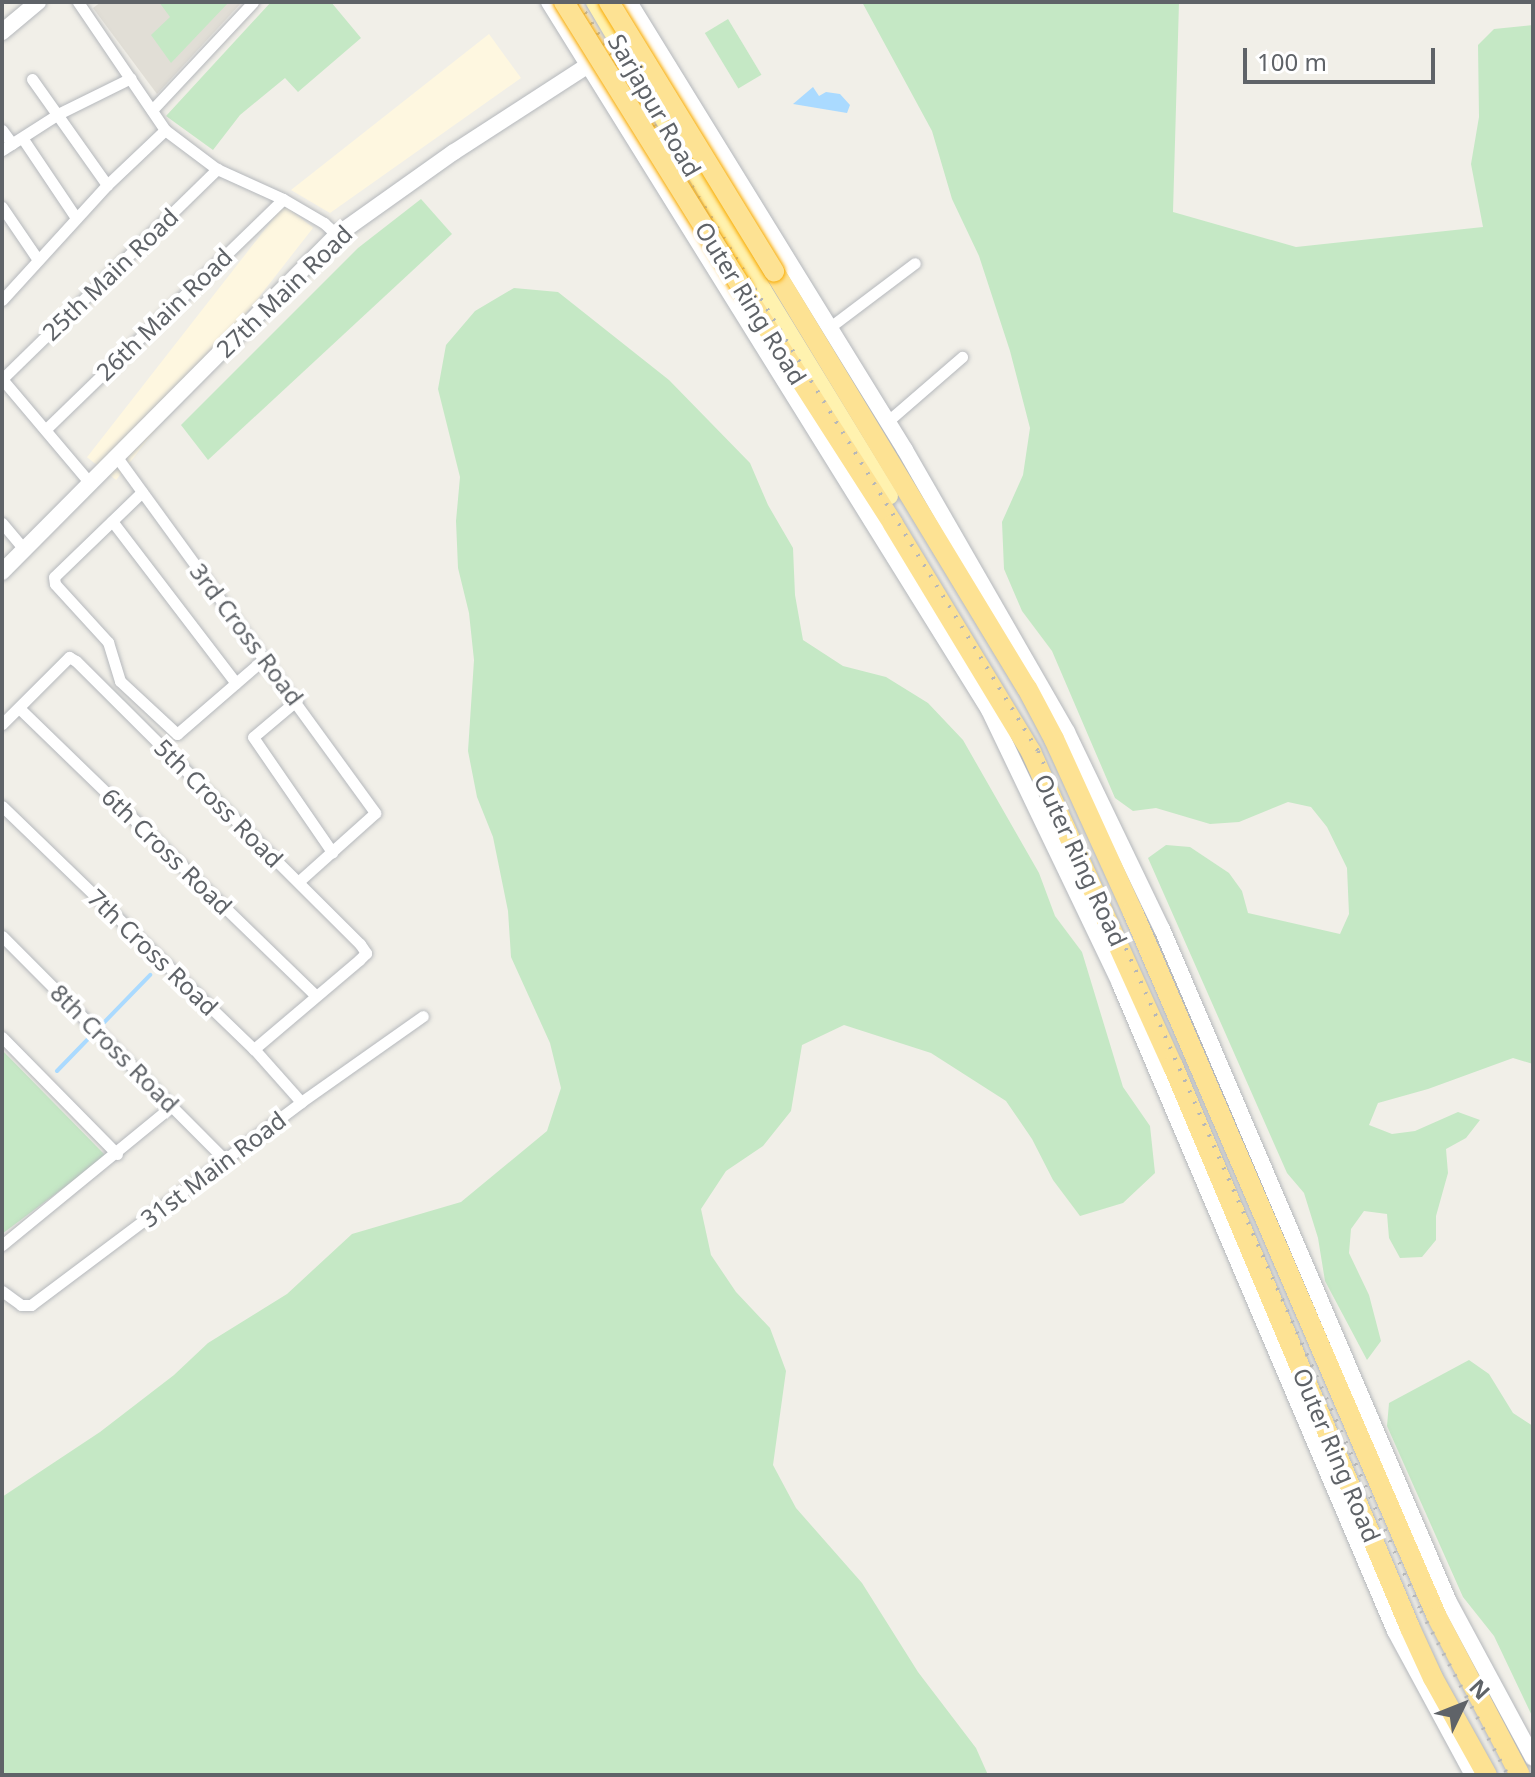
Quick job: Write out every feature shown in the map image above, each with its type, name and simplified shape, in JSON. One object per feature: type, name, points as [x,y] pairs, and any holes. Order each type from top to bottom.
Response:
[{"type":"highway","name":"Outer Ring Road","points":[[564,2],[944,607],[1031,752],[1167,1051],[1410,1628],[1433,1678],[1487,1775]]},
{"type":"highway","name":"Outer Ring Road","points":[[609,2],[1027,688],[1054,739],[1138,925],[1437,1617],[1520,1775]]},
{"type":"highway","points":[[890,496],[916,510]]},
{"type":"main road","points":[[583,2],[619,48]]},
{"type":"main road","name":"Sarjapur Road","points":[[594,2],[890,496]]},
{"type":"street","points":[[2,32],[38,2]]},
{"type":"street","points":[[78,2],[165,130],[217,169],[283,199],[324,223],[337,235]]},
{"type":"street","points":[[152,110],[253,2]]},
{"type":"street","points":[[549,2],[989,710],[1120,984],[1395,1631],[1473,1775]]},
{"type":"street","points":[[629,2],[888,421],[975,566],[1067,732],[1123,844],[1448,1600],[1533,1758]]},
{"type":"street","name":"27th Main Road","points":[[2,572],[337,235],[454,152],[619,48],[644,28]]},
{"type":"street","points":[[12,145],[58,114],[131,78]]},
{"type":"street","points":[[32,79],[107,185]]},
{"type":"street","points":[[2,130],[76,218]]},
{"type":"street","points":[[2,299],[107,185],[165,130]]},
{"type":"street","name":"25th Main Road","points":[[2,379],[217,169]]},
{"type":"street","name":"26th Main Road","points":[[46,429],[283,199]]},
{"type":"street","points":[[2,207],[38,260]]},
{"type":"street","points":[[830,327],[915,263]]},
{"type":"street","points":[[888,421],[962,357]]},
{"type":"street","points":[[2,379],[90,483]]},
{"type":"street","name":"3rd Cross Road","points":[[116,456],[297,700],[375,813],[332,852]]},
{"type":"street","points":[[142,492],[54,580],[108,642],[120,681],[177,734],[265,658]]},
{"type":"street","points":[[112,521],[236,683]]},
{"type":"street","points":[[2,523],[25,550]]},
{"type":"street","name":"5th Cross Road","points":[[19,708],[69,657],[366,953],[315,995]]},
{"type":"street","points":[[297,700],[253,737],[332,852],[298,882]]},
{"type":"street","points":[[2,724],[19,708]]},
{"type":"street","name":"6th Cross Road","points":[[19,708],[315,995]]},
{"type":"street","name":"7th Cross Road","points":[[2,806],[254,1049],[301,1102]]},
{"type":"street","name":"8th Cross Road","points":[[2,936],[226,1161]]},
{"type":"street","points":[[254,1049],[315,995]]},
{"type":"street","name":"31st Main Road","points":[[5,1299],[31,1305],[301,1102],[423,1016]]},
{"type":"street","points":[[2,1037],[117,1154]]},
{"type":"street","points":[[2,1245],[117,1154],[173,1105]]},
{"type":"shaded area","points":[[101,2],[242,2],[157,94],[93,8]]},
{"type":"shaded area","points":[[489,34],[521,78],[330,213],[291,190]]},
{"type":"shaded area","points":[[284,205],[313,228],[116,480],[87,457]]},
{"type":"green space","points":[[159,2],[229,2],[171,63],[151,35],[170,17]]},
{"type":"green space","points":[[271,2],[331,2],[361,38],[298,92],[285,78],[240,115],[213,150],[166,116]]},
{"type":"green space","points":[[862,2],[1179,2],[1173,212],[1296,247],[1483,227],[1471,164],[1479,117],[1478,45],[1494,29],[1533,25],[1533,1064],[1513,1058],[1428,1089],[1378,1103],[1369,1125],[1392,1134],[1415,1131],[1458,1112],[1480,1120],[1466,1138],[1446,1149],[1448,1173],[1436,1216],[1436,1240],[1422,1257],[1400,1258],[1389,1238],[1387,1214],[1364,1211],[1351,1229],[1349,1253],[1369,1295],[1381,1341],[1367,1360],[1325,1281],[1318,1238],[1304,1193],[1287,1173],[1148,858],[1166,845],[1190,847],[1229,873],[1242,891],[1248,913],[1340,934],[1349,914],[1347,868],[1327,827],[1311,807],[1288,802],[1239,822],[1210,824],[1156,808],[1133,811],[1115,798],[1052,651],[1022,611],[1004,569],[1002,522],[1023,475],[1030,428],[1010,351],[979,256],[952,199],[932,131]]},
{"type":"green space","points":[[728,19],[761,75],[738,89],[705,33]]},
{"type":"green space","points":[[421,199],[452,234],[208,460],[181,425],[358,248]]},
{"type":"green space","points":[[514,288],[558,292],[669,380],[750,463],[768,505],[793,548],[795,595],[803,640],[843,666],[886,677],[928,703],[963,740],[1039,873],[1055,916],[1082,952],[1123,1087],[1150,1126],[1155,1173],[1123,1203],[1080,1216],[1053,1180],[1032,1139],[1006,1101],[931,1053],[844,1025],[802,1045],[791,1111],[763,1146],[726,1171],[701,1209],[711,1255],[736,1292],[770,1328],[786,1371],[773,1465],[796,1508],[862,1583],[918,1672],[976,1748],[988,1775],[2,1775],[2,1497],[100,1432],[174,1375],[208,1343],[287,1294],[352,1234],[461,1202],[547,1131],[561,1088],[550,1043],[511,957],[508,911],[493,837],[477,797],[468,751],[474,660],[469,613],[458,568],[456,521],[460,477],[438,389],[446,345],[475,311]]},
{"type":"green space","points":[[2,1050],[106,1156],[2,1234]]},
{"type":"green space","points":[[1469,1360],[1489,1374],[1513,1413],[1533,1426],[1533,1718],[1494,1636],[1463,1597],[1387,1426],[1389,1403]]},
{"type":"water","points":[[813,87],[819,96],[826,92],[840,94],[850,105],[847,113],[793,104]]},
{"type":"waterway","points":[[57,1071],[150,975]]},
{"type":"railway","points":[[579,2],[1038,751],[1421,1611],[1508,1775]]}]
